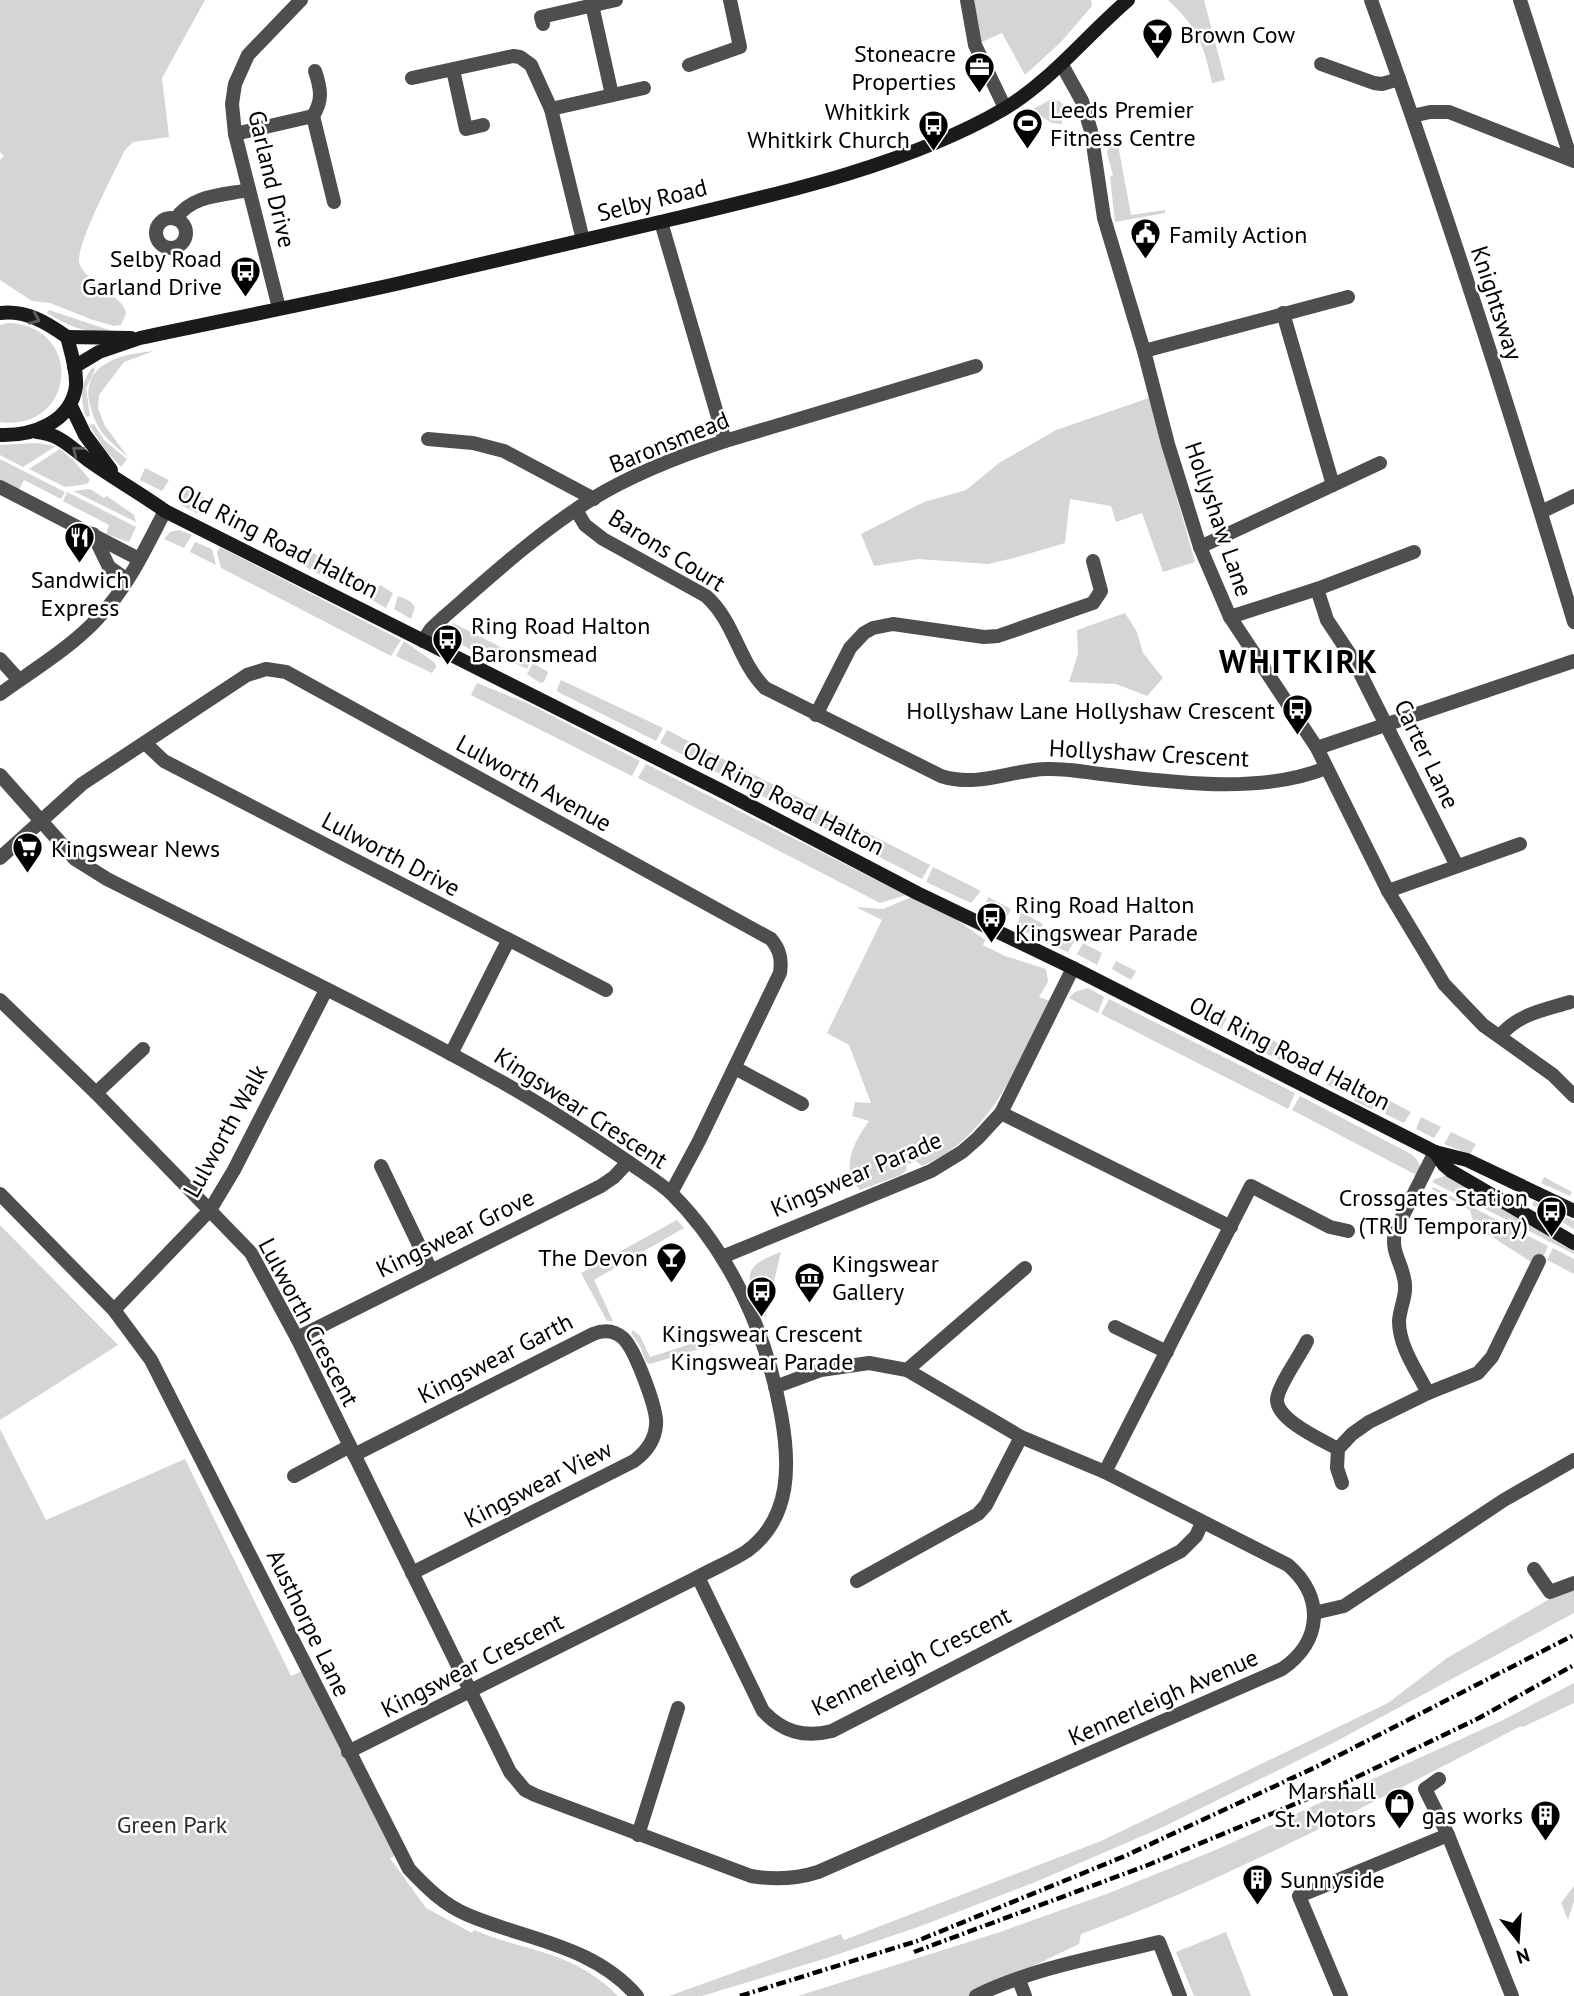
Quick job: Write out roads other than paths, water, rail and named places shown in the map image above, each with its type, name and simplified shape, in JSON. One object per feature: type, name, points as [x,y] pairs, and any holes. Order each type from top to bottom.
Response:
[{"type":"main road","name":"Selby Road","points":[[75,367],[99,352],[140,338],[393,285],[661,222],[824,179],[888,159],[949,137],[1005,108],[1062,65],[1128,0]]},
{"type":"main road","points":[[0,313],[16,311],[36,318],[67,337],[75,367],[76,386],[70,404],[55,421],[37,432],[0,435]]},
{"type":"main road","name":"Selby Road","points":[[67,337],[140,338]]},
{"type":"main road","name":"Old Ring Road Halton","points":[[70,404],[85,435],[116,477]]},
{"type":"main road","name":"Old Ring Road Halton","points":[[37,432],[50,433],[61,438],[165,511],[1435,1152]]},
{"type":"main road","points":[[1435,1152],[1467,1160],[1574,1211]]},
{"type":"main road","points":[[1435,1152],[1451,1171],[1574,1242]]},
{"type":"street","name":"Garland Drive","points":[[279,308],[235,134],[233,94],[243,64],[254,47],[301,0]]},
{"type":"street","points":[[543,24],[541,17],[616,0]]},
{"type":"street","points":[[689,65],[740,47],[730,0]]},
{"type":"street","points":[[967,0],[975,45],[1005,108]]},
{"type":"street","name":"Knightsway","points":[[1371,0],[1412,116],[1541,512],[1574,622]]},
{"type":"street","points":[[1520,0],[1573,160]]},
{"type":"street","points":[[593,5],[612,95]]},
{"type":"street","points":[[412,78],[506,57],[520,57],[531,65],[551,109],[583,240]]},
{"type":"street","points":[[1321,64],[1374,83],[1382,84],[1399,79]]},
{"type":"street","name":"Hollyshaw Lane","points":[[1062,65],[1082,101],[1091,131],[1104,218],[1144,351],[1168,444],[1200,547],[1230,617],[1317,748],[1388,891],[1444,984],[1468,1012],[1553,1075],[1574,1096]]},
{"type":"street","points":[[453,69],[466,129],[483,125]]},
{"type":"street","points":[[235,134],[313,116],[320,105],[321,91],[315,71]]},
{"type":"street","points":[[551,109],[643,88]]},
{"type":"street","points":[[1412,116],[1449,112],[1573,160]]},
{"type":"street","points":[[313,116],[334,202]]},
{"type":"street","points":[[176,219],[189,205],[202,199],[249,190]]},
{"type":"street","points":[[661,222],[725,441]]},
{"type":"street","points":[[1144,351],[1348,297]]},
{"type":"street","points":[[1283,313],[1334,485]]},
{"type":"street","name":"Baronsmead","points":[[423,641],[445,616],[501,568],[576,510],[660,466],[725,441],[976,366]]},
{"type":"street","points":[[428,439],[474,443],[504,451],[594,499]]},
{"type":"street","points":[[1200,547],[1380,463]]},
{"type":"street","points":[[0,487],[139,559]]},
{"type":"street","points":[[1541,512],[1574,496]]},
{"type":"street","name":"Barons Court","points":[[576,510],[585,525],[603,539],[706,596],[729,624],[758,681],[773,693],[816,715]]},
{"type":"street","points":[[0,694],[90,626],[109,606],[127,580],[165,511]]},
{"type":"street","points":[[93,534],[109,567],[127,580]]},
{"type":"street","points":[[1230,617],[1318,589],[1414,552]]},
{"type":"street","points":[[816,715],[850,648],[864,633],[873,628],[893,624],[984,637],[1013,632],[1094,603],[1101,591],[1093,561]]},
{"type":"street","name":"Carter Lane","points":[[1318,589],[1327,620],[1353,659],[1388,725],[1457,866]]},
{"type":"street","points":[[0,659],[19,680]]},
{"type":"street","points":[[1317,748],[1574,661]]},
{"type":"street","name":"Lulworth Avenue","points":[[40,821],[82,784],[247,675],[276,669],[286,672],[771,939],[780,955],[780,973],[671,1193]]},
{"type":"street","name":"Hollyshaw Crescent","points":[[816,715],[941,776],[962,781],[1045,769],[1169,782],[1272,782],[1298,778],[1326,768]]},
{"type":"street","name":"Lulworth Drive","points":[[145,743],[164,761],[606,990]]},
{"type":"street","name":"Kingswear Crescent","points":[[0,775],[75,859],[85,866],[452,1054],[541,1103],[628,1161],[671,1193],[722,1257],[758,1331],[775,1387],[786,1450],[787,1482],[782,1503],[767,1531],[752,1546],[698,1577],[348,1752]]},
{"type":"street","points":[[0,858],[40,821]]},
{"type":"street","points":[[1388,891],[1520,844]]},
{"type":"street","points":[[452,1054],[508,941]]},
{"type":"street","name":"Kingswear Parade","points":[[722,1257],[944,1164],[978,1139],[1001,1113],[1073,968]]},
{"type":"street","name":"Lulworth Walk","points":[[114,1310],[210,1210],[234,1170],[326,990]]},
{"type":"street","name":"Lulworth Crescent","points":[[0,1000],[96,1093],[251,1252],[297,1338],[469,1692]]},
{"type":"street","points":[[1500,1036],[1521,1017],[1570,1002]]},
{"type":"street","points":[[96,1093],[142,1049]]},
{"type":"street","points":[[734,1068],[802,1104]]},
{"type":"street","points":[[1001,1113],[1231,1227]]},
{"type":"street","points":[[1428,1392],[1401,1339],[1399,1318],[1406,1288],[1393,1240],[1435,1152]]},
{"type":"street","name":"Kingswear Grove","points":[[297,1338],[601,1186],[614,1177],[628,1161]]},
{"type":"street","points":[[381,1166],[431,1270]]},
{"type":"street","points":[[1105,1472],[1251,1186],[1330,1227],[1348,1231]]},
{"type":"street","name":"Austhorpe Lane","points":[[0,1194],[114,1310],[151,1360],[409,1869],[433,1894],[467,1915],[590,1958],[617,1977],[637,1996]]},
{"type":"street","points":[[1342,1483],[1337,1468],[1338,1449],[1352,1434],[1369,1422],[1428,1392],[1478,1373],[1492,1357],[1539,1261]]},
{"type":"street","points":[[907,1370],[1025,1268]]},
{"type":"street","points":[[1115,1326],[1167,1352]]},
{"type":"street","name":"Kingswear Garth","points":[[294,1476],[352,1451],[600,1331],[624,1338],[640,1372]]},
{"type":"street","points":[[1307,1341],[1279,1393],[1278,1406],[1285,1417],[1338,1449]]},
{"type":"street","points":[[775,1387],[821,1370],[869,1363],[907,1370],[1021,1437],[1105,1472],[1288,1565],[1310,1591],[1314,1613],[1344,1606],[1504,1500],[1574,1460]]},
{"type":"street","name":"Kingswear View","points":[[412,1573],[634,1461],[642,1454],[654,1436],[656,1414],[640,1372]]},
{"type":"street","points":[[857,1581],[978,1514],[986,1505],[1021,1437]]},
{"type":"street","name":"Kennerleigh Crescent","points":[[698,1577],[764,1711],[771,1719],[789,1730],[800,1734],[821,1734],[832,1731],[1181,1551],[1196,1536],[1202,1523]]},
{"type":"street","points":[[1534,1569],[1550,1592],[1574,1583]]},
{"type":"street","name":"Kennerleigh Avenue","points":[[469,1692],[510,1772],[525,1790],[751,1876],[780,1879],[818,1872],[1282,1669],[1300,1655],[1306,1646],[1311,1636],[1314,1613]]},
{"type":"street","points":[[638,1835],[678,1708]]},
{"type":"street","points":[[1439,1779],[1425,1788],[1448,1835],[1513,1996]]},
{"type":"street","points":[[1340,1996],[1299,1896],[1448,1835]]},
{"type":"street","points":[[976,1996],[1018,1980],[1159,1942],[1180,1996]]},
{"type":"street","points":[[1018,1980],[1025,1996]]},
{"type":"railway","points":[[740,1996],[917,1941],[1125,1856],[1318,1766],[1574,1635]]},
{"type":"railway","points":[[914,1952],[1148,1865],[1336,1787],[1479,1718],[1574,1665]]},
{"type":"place","name":"Brown Cow","points":[[1157,61]]},
{"type":"place","name":"Stoneacre Properties","points":[[979,94]]},
{"type":"place","name":"Leeds Premier Fitness Centre","points":[[1027,150]]},
{"type":"place","name":"Whitkirk Whitkirk Church","points":[[933,152]]},
{"type":"place","name":"Family Action","points":[[1146,261]]},
{"type":"place","name":"Selby Road Garland Drive","points":[[245,299]]},
{"type":"place","name":"Sandwich Express","points":[[80,564]]},
{"type":"place","name":"Ring Road Halton Baronsmead","points":[[448,666]]},
{"type":"place","name":"Hollyshaw Lane Hollyshaw Crescent","points":[[1298,737]]},
{"type":"place","name":"Kingswear News","points":[[28,875]]},
{"type":"place","name":"Ring Road Halton Kingswear Parade","points":[[992,945]]},
{"type":"place","name":"Crossgates Station (TRU Temporary)","points":[[1551,1238]]},
{"type":"place","name":"The Devon","points":[[671,1284]]},
{"type":"place","name":"Kingswear Gallery","points":[[809,1304]]},
{"type":"place","name":"Kingswear Crescent Kingswear Parade","points":[[762,1318]]},
{"type":"place","name":"Marshall St. Motors","points":[[1399,1831]]},
{"type":"place","name":"gas works","points":[[1546,1842]]},
{"type":"place","name":"Sunnyside","points":[[1257,1906]]},
{"type":"district","name":"WHITKIRK","points":[[1299,661]]},
{"type":"park label","name":"Green Park","points":[[172,1824]]}]
